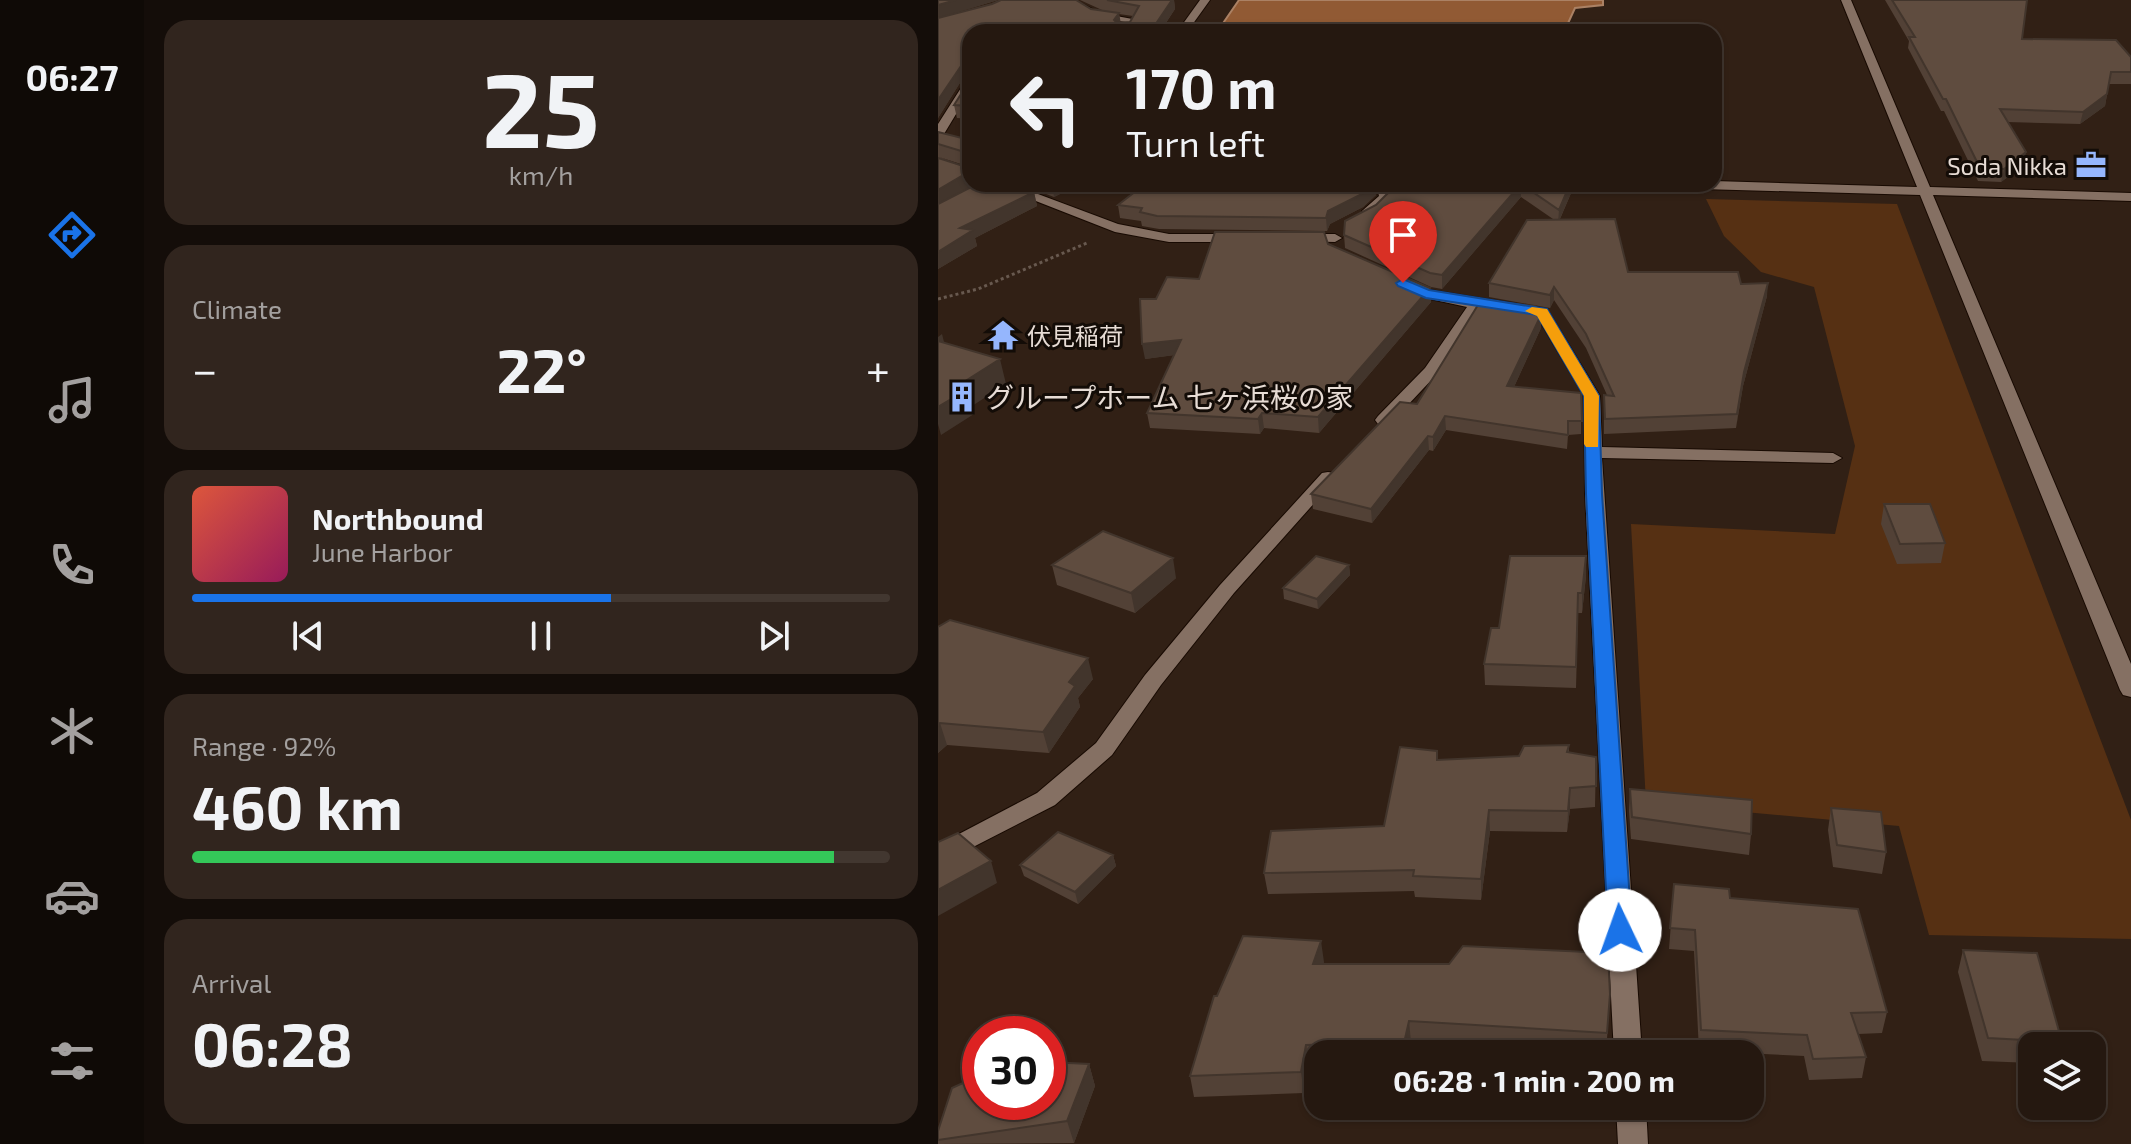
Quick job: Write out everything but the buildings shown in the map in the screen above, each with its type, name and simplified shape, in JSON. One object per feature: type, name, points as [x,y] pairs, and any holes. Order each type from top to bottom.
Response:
[{"type":"street","points":[[1067,0],[1098,16],[1133,20],[1130,24]]},
{"type":"street","points":[[1188,24],[1205,0]]},
{"type":"street","points":[[1846,0],[2131,690]]},
{"type":"street","points":[[938,134],[962,95]]},
{"type":"street","points":[[1722,186],[2131,197]]},
{"type":"street","points":[[1020,192],[1115,228],[1169,238],[1260,238]]},
{"type":"street","points":[[1290,238],[1335,245],[1336,230],[1386,197],[1385,192]]},
{"type":"street","points":[[1387,276],[1426,294],[1542,312],[1592,396],[1592,452],[1627,1040]]},
{"type":"street","points":[[1367,437],[1431,371],[1476,304]]},
{"type":"street","points":[[1592,452],[1833,458]]},
{"type":"street","points":[[938,856],[1046,799],[1104,749],[1153,680],[1227,589],[1346,459]]},
{"type":"street","points":[[1632,1120],[1633,1144]]},
{"type":"path","points":[[938,299],[991,284],[1070,252],[1115,228]]},
{"type":"shaded area","points":[[1239,0],[1603,0],[1603,5],[1575,8],[1568,24],[1222,24]]},
{"type":"shaded area","points":[[1706,199],[1897,204],[2131,820],[2131,939],[1929,935],[1899,826],[1646,803],[1631,524],[1835,534],[1855,446],[1814,287],[1761,272],[1724,236]]},
{"type":"slow traffic","points":[[1532,311],[1542,312],[1592,396],[1592,444]]},
{"type":"place","name":"Soda Nikka","points":[[2091,165]]},
{"type":"place","name":"伏見稲荷","points":[[1003,335]]},
{"type":"place","name":"グループホーム 七ヶ浜桜の家","points":[[962,397]]},
{"type":"route","points":[[1403,283],[1426,294],[1542,312],[1592,396],[1594,494],[1620,930]]}]
